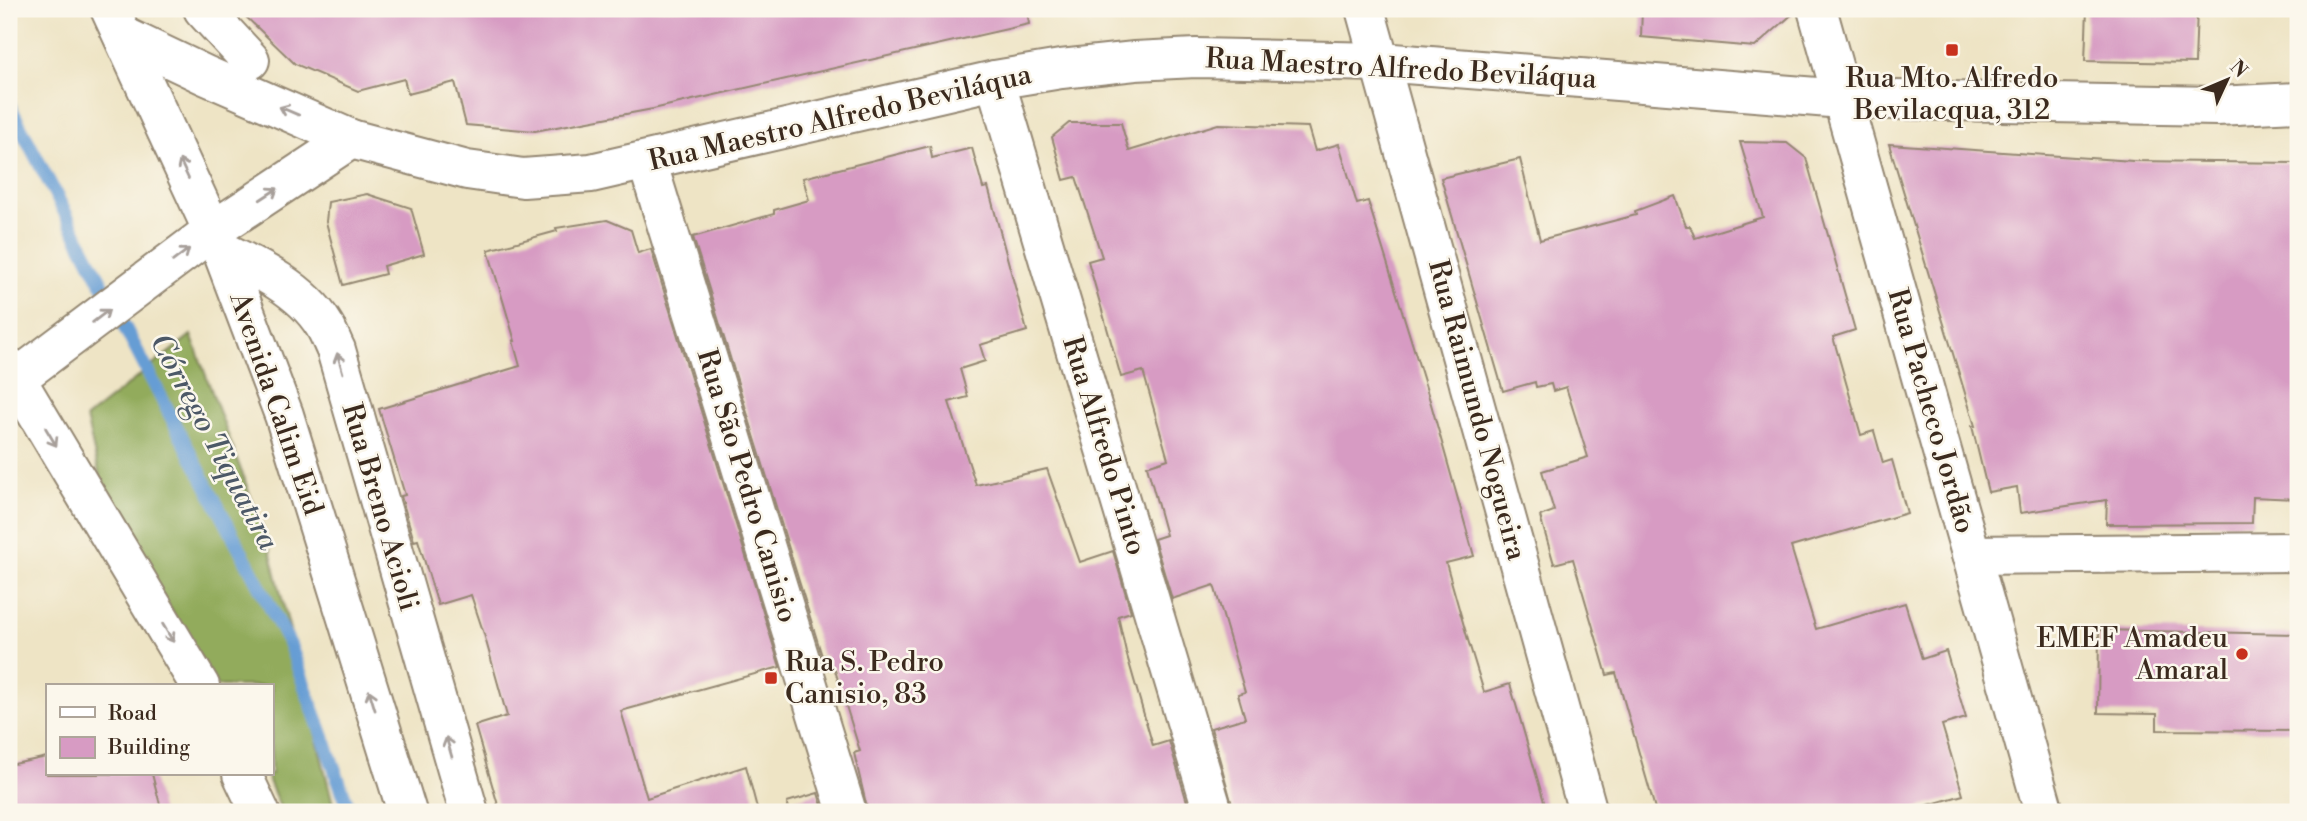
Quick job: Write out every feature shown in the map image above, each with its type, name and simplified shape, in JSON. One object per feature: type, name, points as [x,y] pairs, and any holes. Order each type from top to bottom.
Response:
[{"type":"street","points":[[203,9],[250,60]]},
{"type":"street","name":"Rua Raimundo Nogueira","points":[[1365,9],[1588,812]]},
{"type":"street","name":"Rua Pacheco Jordão","points":[[1817,9],[2044,812]]},
{"type":"street","name":"Rua Maestro Alfredo Beviláqua","points":[[116,22],[205,75],[351,139],[467,170],[523,178],[591,173],[995,80],[1135,61],[1196,58],[1381,62],[1842,99],[2217,106],[2298,102]]},
{"type":"street","name":"Avenida Calim Eid","points":[[116,22],[217,241],[284,415],[407,812]]},
{"type":"street","name":"Rua Alfredo Pinto","points":[[995,80],[1213,812]]},
{"type":"street","points":[[199,684],[11,376],[53,352],[150,279],[217,241],[351,139]]},
{"type":"street","name":"Rua São Pedro Canisio","points":[[647,161],[847,812]]},
{"type":"street","name":"Rua Breno Acioli","points":[[217,241],[312,310],[324,325],[336,350],[468,812]]},
{"type":"street","points":[[1972,555],[2298,552]]},
{"type":"street","points":[[243,776],[260,812]]},
{"type":"green space","points":[[191,335],[269,546],[335,812],[282,812],[267,776],[273,776],[273,684],[216,684],[106,502],[86,418]]},
{"type":"building","points":[[238,9],[1027,9],[1029,24],[653,109],[535,131],[466,125],[455,82],[408,94],[404,79],[358,91],[295,64]]},
{"type":"building","points":[[1642,9],[1796,11],[1755,47],[1641,37]]},
{"type":"building","points":[[2087,9],[2197,9],[2195,63],[2085,61]]},
{"type":"building","points":[[1069,123],[1121,123],[1129,151],[1218,124],[1308,127],[1315,151],[1339,144],[1357,204],[1368,201],[1431,404],[1474,556],[1446,563],[1484,692],[1510,684],[1547,812],[1234,812],[1211,728],[1245,718],[1238,694],[1245,692],[1214,585],[1172,599],[1154,539],[1166,535],[1147,466],[1168,459],[1143,371],[1121,377],[1088,261],[1102,257],[1076,177],[1064,180],[1052,137]]},
{"type":"building","points":[[1740,142],[1787,143],[1806,158],[1855,330],[1833,337],[1861,435],[1874,431],[1883,463],[1892,460],[1907,513],[1791,547],[1816,629],[1905,603],[1922,659],[1946,651],[1966,718],[1942,725],[1963,795],[1904,812],[1656,812],[1616,673],[1607,675],[1573,559],[1554,564],[1540,516],[1554,511],[1542,471],[1588,457],[1566,387],[1553,391],[1551,384],[1536,387],[1535,382],[1503,391],[1441,178],[1520,159],[1540,240],[1636,215],[1635,211],[1675,196],[1686,226],[1690,226],[1695,238],[1763,217]]},
{"type":"building","points":[[1889,144],[2133,161],[2298,163],[2298,499],[2253,497],[2252,523],[2106,524],[2107,500],[2020,513],[2017,487],[1988,492],[1972,426],[1975,426]]},
{"type":"building","points":[[930,146],[932,158],[972,148],[983,188],[988,187],[1027,331],[980,345],[985,361],[960,369],[968,397],[949,402],[976,485],[1047,469],[1080,562],[1113,551],[1131,612],[1118,616],[1153,746],[1169,741],[1190,812],[868,812],[854,753],[860,751],[834,667],[829,669],[825,655],[822,656],[693,237],[774,214],[774,210],[809,200],[803,178]]},
{"type":"building","points":[[367,194],[411,208],[424,254],[383,266],[385,274],[343,285],[326,222],[328,202]]},
{"type":"building","points":[[607,220],[631,230],[638,253],[651,249],[780,667],[621,711],[647,798],[746,766],[758,812],[500,812],[475,726],[507,716],[484,634],[471,595],[438,605],[418,540],[414,541],[401,496],[405,495],[379,409],[520,366],[488,250],[557,231],[556,228]]},
{"type":"building","points":[[2099,630],[2298,634],[2298,731],[2157,730],[2157,714],[2098,713]]},
{"type":"building","points":[[46,757],[46,776],[153,776],[162,812],[9,812],[9,765]]},
{"type":"building","points":[[818,793],[824,812],[788,812],[787,802]]},
{"type":"waterway","name":"Córrego Tiquatira","points":[[9,105],[290,645],[350,812]]},
{"type":"place","name":"Rua Mto. Alfredo Bevilacqua, 312","points":[[1952,50]]},
{"type":"place","name":"EMEF Amadeu Amaral","points":[[2242,654]]},
{"type":"place","name":"Rua S. Pedro Canisio, 83","points":[[771,678]]}]
